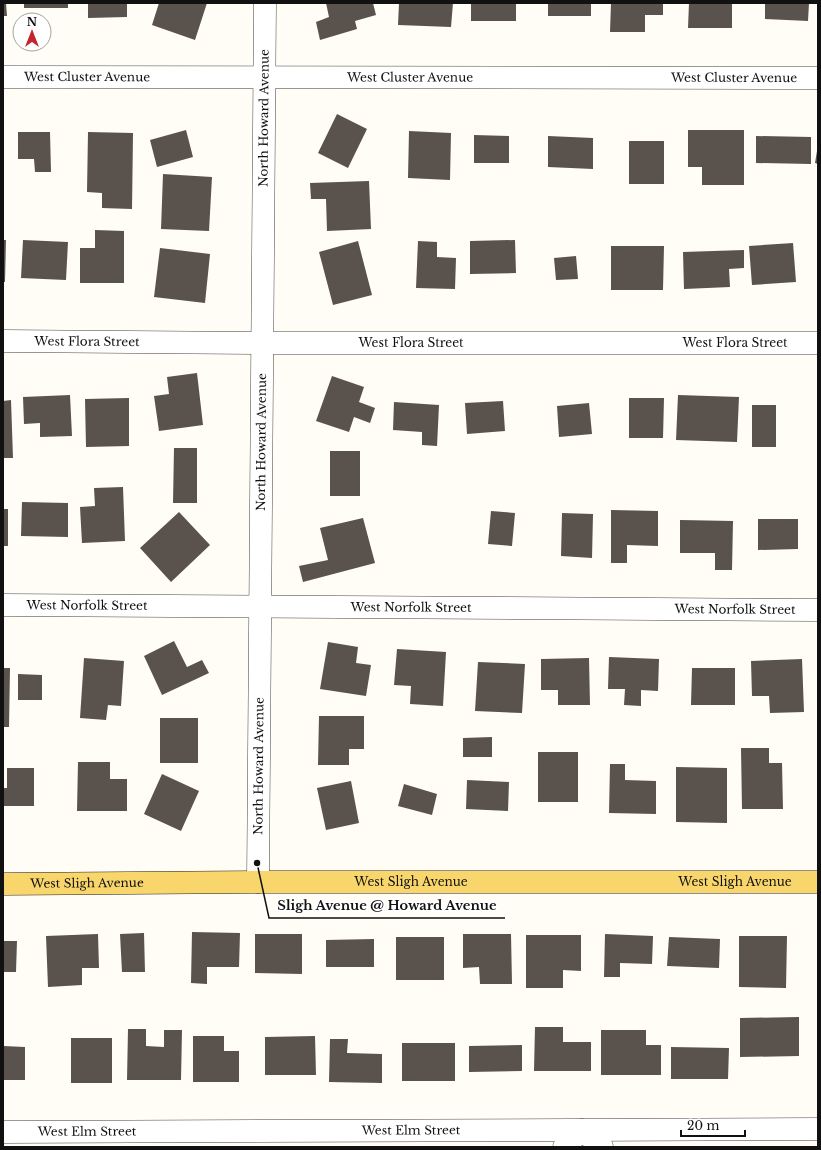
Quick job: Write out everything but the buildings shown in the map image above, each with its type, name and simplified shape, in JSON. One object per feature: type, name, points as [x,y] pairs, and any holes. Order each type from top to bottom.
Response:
[{"type":"main road","name":"West Sligh Avenue","points":[[3,884],[258,882],[818,882]]},
{"type":"street","name":"North Howard Avenue","points":[[258,882],[265,3]]},
{"type":"street","name":"West Cluster Avenue","points":[[3,77],[818,78]]},
{"type":"street","name":"West Flora Street","points":[[3,341],[263,343],[818,343]]},
{"type":"street","name":"West Norfolk Street","points":[[3,605],[818,610]]},
{"type":"street","name":"West Elm Street","points":[[3,1132],[818,1129]]},
{"type":"street","points":[[564,1147],[582,1130],[602,1147]]},
{"type":"place","name":"Sligh Avenue @ Howard Avenue","points":[[257,863]]}]
